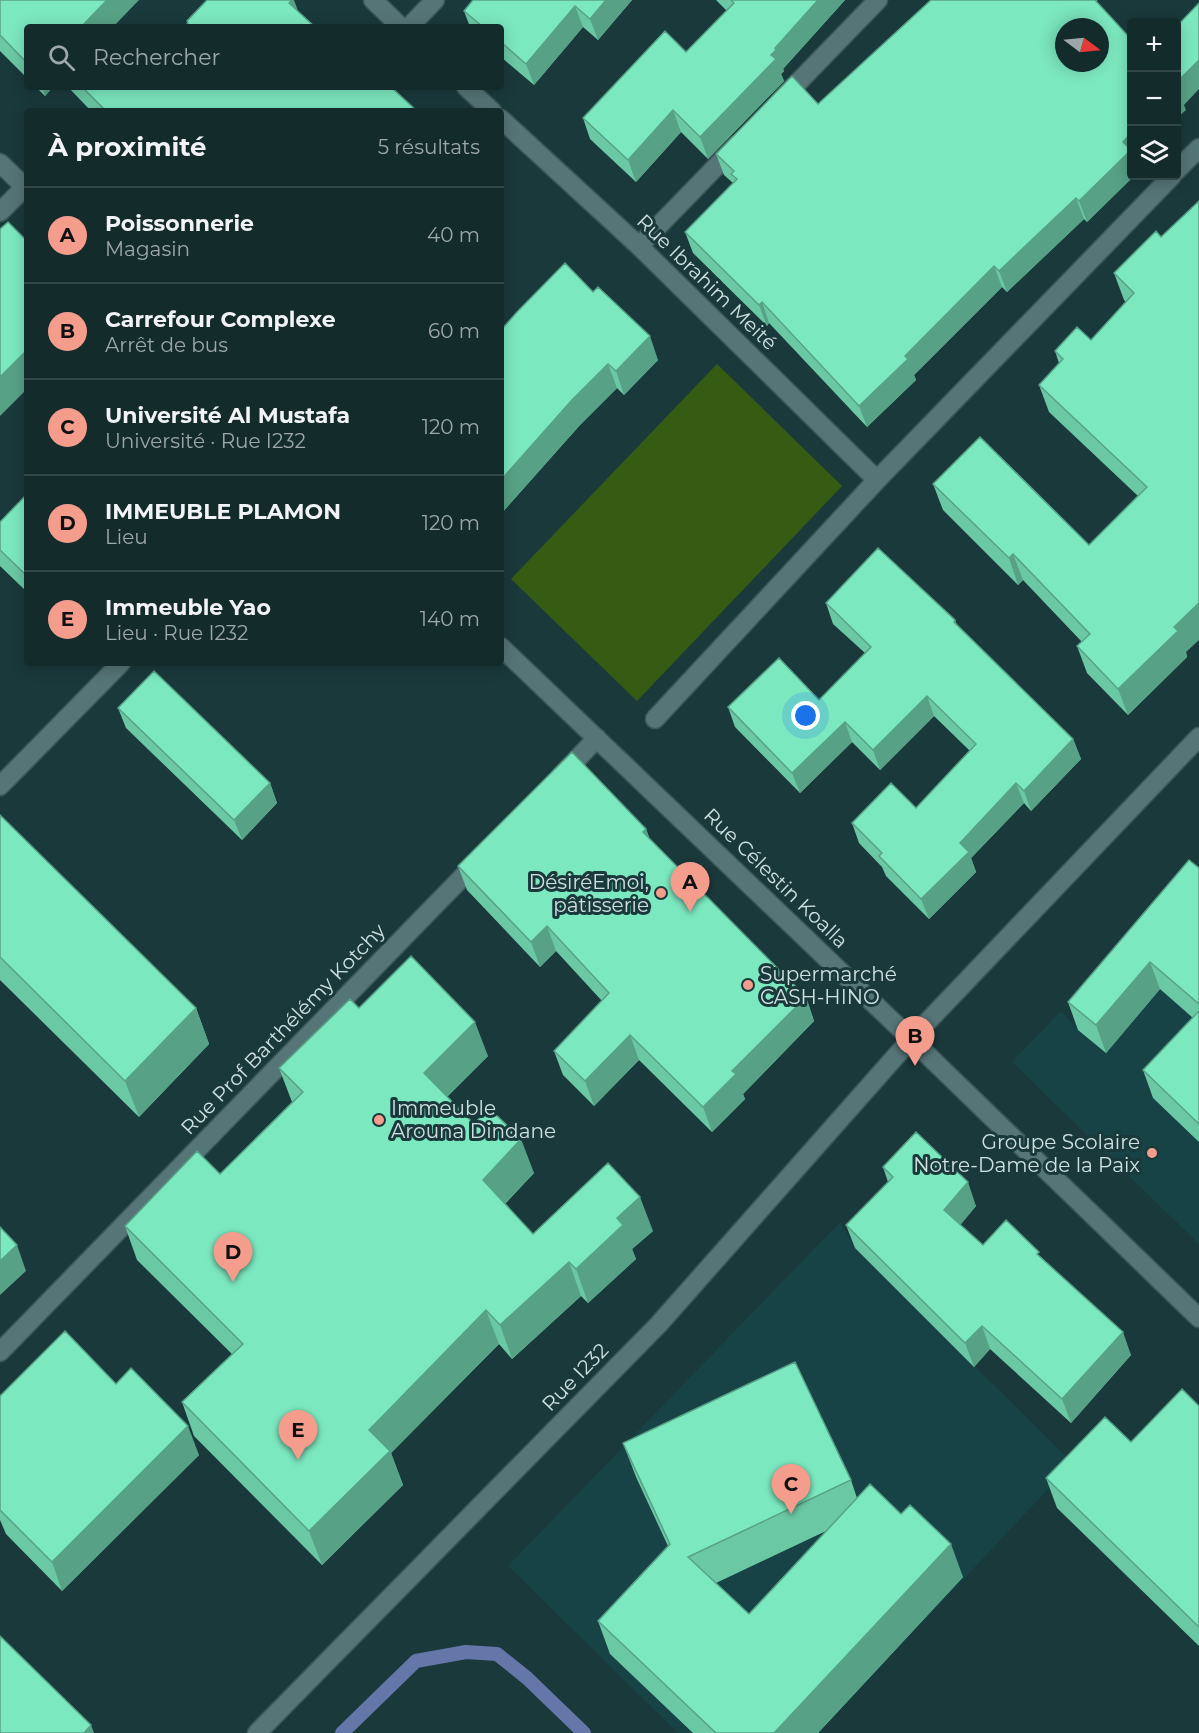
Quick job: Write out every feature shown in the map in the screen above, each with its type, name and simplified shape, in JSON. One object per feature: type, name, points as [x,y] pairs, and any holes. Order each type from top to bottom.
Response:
[{"type":"street","points":[[373,0],[398,24]]},
{"type":"street","points":[[412,24],[435,0]]},
{"type":"street","points":[[771,110],[878,0]]},
{"type":"street","points":[[469,90],[489,108]]},
{"type":"street","name":"Rue Ibrahim Meité","points":[[504,122],[639,246],[877,480]]},
{"type":"street","points":[[639,246],[746,136]]},
{"type":"street","points":[[1181,166],[1199,148]]},
{"type":"street","points":[[0,163],[24,186]]},
{"type":"street","points":[[655,718],[877,480],[1168,180]]},
{"type":"street","points":[[0,212],[24,190]]},
{"type":"street","name":"Rue Célestin Koalla","points":[[504,649],[1199,1318]]},
{"type":"street","points":[[0,786],[118,666]]},
{"type":"street","name":"Rue I232","points":[[256,1733],[658,1324],[911,1039],[1199,737]]},
{"type":"street","points":[[548,790],[597,738]]},
{"type":"street","name":"Rue Prof Barthélémy Kotchy","points":[[0,1352],[490,849]]},
{"type":"shaded area","name":"Groupe Scolaire Notre-Dame de la Paix","points":[[1199,888],[1199,1244],[1012,1062],[1061,1011],[1079,1030]]},
{"type":"shaded area","points":[[840,1222],[855,1248],[1073,1463],[818,1733],[678,1733],[508,1566]]},
{"type":"green space","points":[[717,364],[842,486],[637,701],[511,579]]},
{"type":"building","points":[[0,0],[107,0],[84,24],[24,24],[24,60],[0,35]]},
{"type":"building","points":[[207,0],[292,0],[289,3],[312,24],[187,24],[187,21]]},
{"type":"building","points":[[473,0],[606,0],[590,19],[575,6],[526,64],[504,45],[504,24],[479,24],[464,11]]},
{"type":"building","points":[[731,0],[818,0],[775,48],[776,50],[771,55],[776,59],[700,137],[673,110],[628,160],[583,118],[665,31],[686,52],[734,3]]},
{"type":"building","points":[[931,0],[1095,0],[1127,35],[1127,138],[1123,142],[1127,146],[1127,154],[1079,201],[1076,198],[999,271],[994,266],[905,356],[908,359],[859,406],[762,302],[759,305],[685,232],[737,179],[731,174],[734,171],[716,154],[792,76],[818,104]]},
{"type":"building","points":[[1199,3],[1199,60],[1181,78],[1181,72],[1181,22]]},
{"type":"building","points":[[85,90],[394,90],[414,108],[103,108]]},
{"type":"building","points":[[1199,201],[1199,603],[1174,627],[1178,631],[1118,689],[1077,646],[1090,634],[1013,554],[1009,558],[933,484],[980,437],[1089,545],[1147,487],[1039,385],[1063,359],[1055,351],[1077,327],[1091,340],[1134,293],[1114,273],[1156,231],[1161,237]]},
{"type":"building","points":[[8,222],[24,238],[24,353],[0,377],[0,229]]},
{"type":"building","points":[[565,263],[593,292],[598,287],[650,336],[616,371],[608,364],[571,401],[504,477],[504,327]]},
{"type":"building","points":[[24,497],[24,573],[0,550],[0,522]]},
{"type":"building","points":[[878,548],[955,620],[954,622],[1073,739],[1024,791],[1016,783],[960,843],[969,852],[921,899],[879,856],[882,853],[852,823],[891,783],[916,808],[976,744],[927,696],[873,750],[845,722],[792,773],[728,707],[779,658],[819,700],[871,647],[826,603]]},
{"type":"building","points":[[154,671],[270,783],[234,820],[118,708]]},
{"type":"building","points":[[572,752],[646,829],[643,832],[806,997],[732,1071],[736,1074],[703,1107],[630,1035],[585,1081],[554,1051],[609,993],[547,926],[531,942],[458,866]]},
{"type":"building","points":[[0,815],[196,1008],[125,1081],[0,957]]},
{"type":"building","points":[[1189,860],[1199,868],[1199,1004],[1150,962],[1096,1025],[1068,1002]]},
{"type":"building","points":[[411,956],[475,1022],[424,1073],[474,1124],[489,1108],[521,1139],[483,1180],[533,1234],[608,1163],[640,1197],[617,1218],[623,1225],[576,1269],[569,1262],[500,1325],[486,1310],[369,1430],[390,1451],[309,1531],[182,1402],[243,1344],[125,1226],[197,1151],[220,1174],[303,1092],[279,1068],[350,999],[359,1008]]},
{"type":"building","points":[[1199,1011],[1199,1124],[1143,1070]]},
{"type":"building","points":[[916,1132],[968,1182],[944,1210],[983,1245],[1006,1220],[1039,1252],[1037,1254],[1123,1332],[1062,1399],[982,1326],[965,1343],[846,1225],[893,1177],[883,1167]]},
{"type":"building","points":[[0,1227],[17,1245],[0,1261]]},
{"type":"building","points":[[65,1331],[116,1384],[131,1368],[188,1426],[52,1562],[0,1510],[0,1396]]},
{"type":"building","points":[[795,1362],[851,1480],[688,1557],[749,1614],[870,1484],[901,1514],[910,1505],[951,1544],[774,1733],[716,1733],[598,1621],[670,1544],[623,1443]]},
{"type":"building","points":[[1182,1389],[1199,1406],[1199,1627],[1046,1478],[1105,1417],[1131,1442]]},
{"type":"building","points":[[0,1636],[91,1725],[84,1733],[0,1733]]},
{"type":"waterway","points":[[342,1733],[416,1661],[466,1652],[497,1654],[527,1678],[584,1733]]},
{"type":"place","name":"DésiréEmoi, pâtisserie","points":[[661,893]]},
{"type":"place","name":"Poissonnerie","points":[[690,912]]},
{"type":"place","name":"Supermarché CASH-HINO","points":[[748,985]]},
{"type":"place","name":"Carrefour Complexe","points":[[915,1066]]},
{"type":"place","name":"Immeuble Arouna Dindane","points":[[379,1120]]},
{"type":"place","name":"Groupe Scolaire Notre-Dame de la Paix","points":[[1152,1153]]},
{"type":"place","name":"IMMEUBLE PLAMON","points":[[233,1282]]},
{"type":"place","name":"Immeuble Yao","points":[[298,1460]]},
{"type":"place","name":"Université Al Mustafa","points":[[791,1514]]}]
